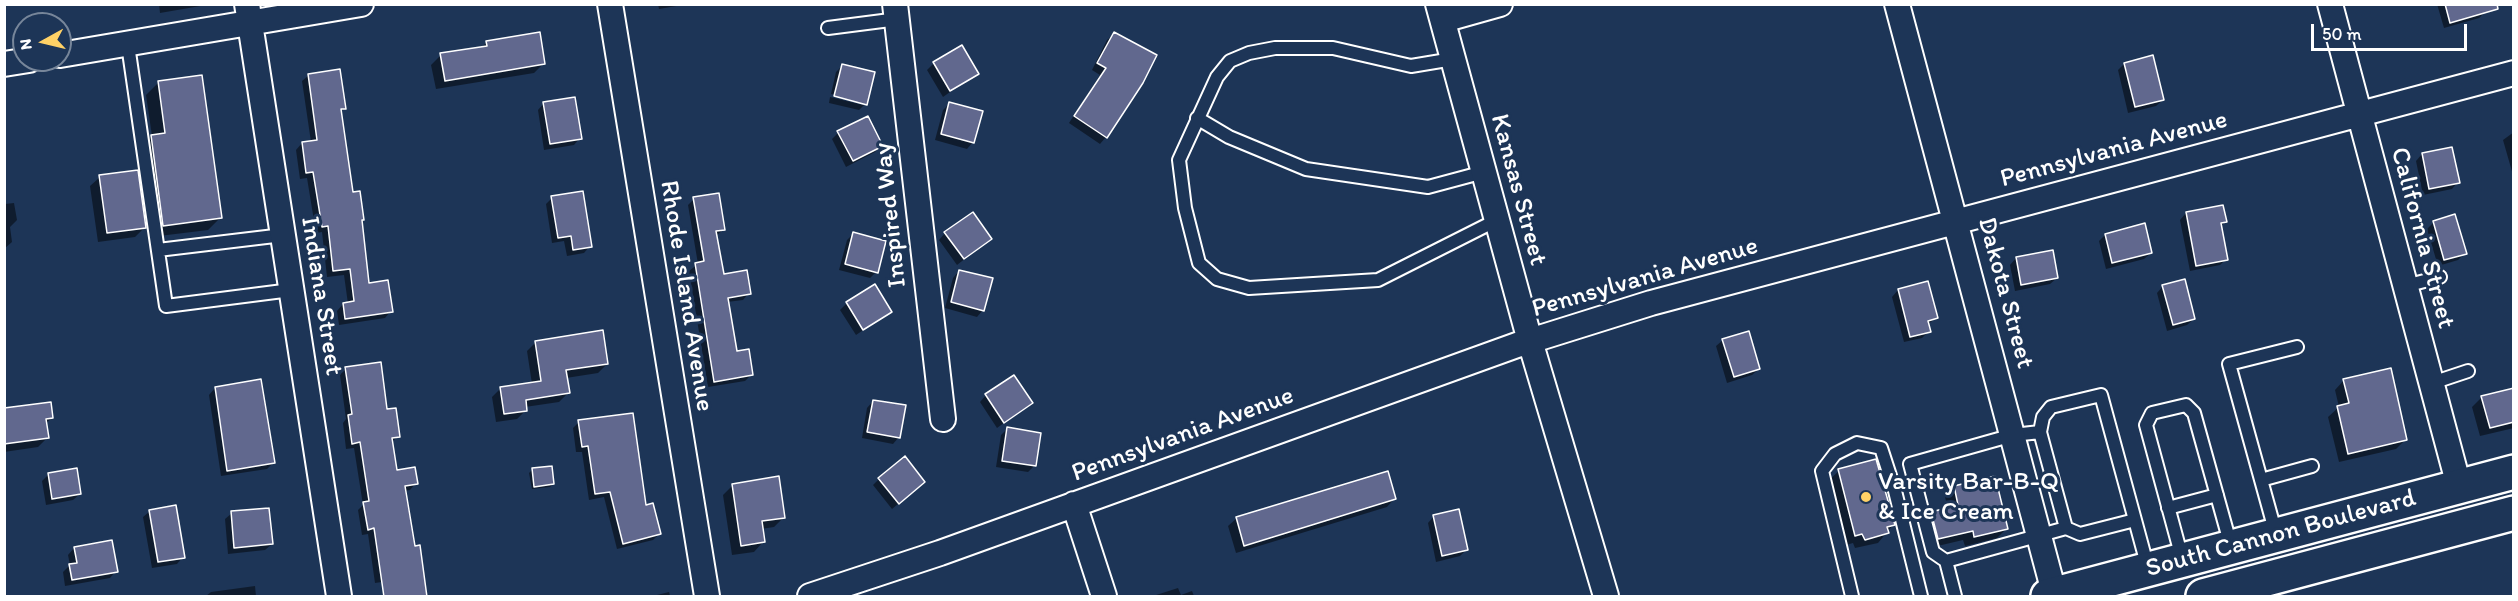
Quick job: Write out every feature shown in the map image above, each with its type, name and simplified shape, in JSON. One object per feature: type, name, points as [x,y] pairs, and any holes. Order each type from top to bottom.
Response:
[{"type":"main road","name":"South Cannon Boulevard","points":[[2053,596],[2514,472]]},
{"type":"main road","name":"South Cannon Boulevard","points":[[2203,597],[2514,513]]},
{"type":"street","points":[[72,53],[128,45],[248,14],[362,4]]},
{"type":"street","name":"Rhode Island Avenue","points":[[610,4],[707,597]]},
{"type":"street","points":[[1441,12],[1500,4]]},
{"type":"street","name":"Dakota Street","points":[[1897,4],[2013,435],[2053,596]]},
{"type":"street","name":"California Street","points":[[2330,4],[2459,486]]},
{"type":"street","name":"Inspired Way","points":[[896,12],[943,419]]},
{"type":"street","name":"Kansas Street","points":[[1441,12],[1530,341],[1606,597]]},
{"type":"street","name":"Indiana Street","points":[[248,14],[339,597]]},
{"type":"street","name":"Pennsylvania Avenue","points":[[810,597],[1530,341],[1651,303],[2514,73]]},
{"type":"street","points":[[1074,504],[1104,597]]},
{"type":"lane","points":[[828,28],[896,12]]},
{"type":"lane","points":[[128,45],[166,306],[291,290]]},
{"type":"lane","points":[[1453,59],[1411,66],[1333,48],[1275,48],[1249,53],[1230,61],[1217,77],[1179,160],[1184,198],[1199,263],[1216,279],[1249,288],[1378,280],[1497,220]]},
{"type":"lane","points":[[1197,118],[1229,137],[1306,169],[1428,187],[1484,172]]},
{"type":"lane","points":[[158,250],[283,235]]},
{"type":"lane","points":[[2405,286],[2440,277]]},
{"type":"lane","points":[[2276,535],[2229,364],[2297,347]]},
{"type":"lane","points":[[2432,383],[2468,371]]},
{"type":"lane","points":[[2066,528],[2040,432],[2043,417],[2051,407],[2101,395],[2148,570]]},
{"type":"lane","points":[[2183,560],[2146,425],[2152,413],[2186,405],[2194,413],[2231,547]]},
{"type":"lane","points":[[1955,597],[1946,561],[1933,552],[1910,465],[2013,435],[2040,432]]},
{"type":"lane","points":[[1852,597],[1822,471],[1835,454],[1857,443],[1881,448],[1895,491],[1921,597]]},
{"type":"lane","points":[[2261,480],[2312,466]]},
{"type":"lane","points":[[2168,507],[2217,495]]},
{"type":"lane","points":[[1946,561],[2066,528],[2080,534],[2135,520]]},
{"type":"building","points":[[2445,4],[2497,4],[2498,9],[2450,23]]},
{"type":"building","points":[[540,32],[545,64],[445,81],[440,53],[487,46],[486,41]]},
{"type":"building","points":[[1114,32],[1157,55],[1143,83],[1107,138],[1074,116],[1106,68],[1097,63]]},
{"type":"building","points":[[962,45],[979,74],[950,91],[933,62]]},
{"type":"building","points":[[2153,55],[2164,100],[2135,107],[2124,63]]},
{"type":"building","points":[[842,64],[875,72],[867,105],[834,96]]},
{"type":"building","points":[[340,69],[346,109],[341,109],[353,192],[360,191],[369,283],[388,280],[393,312],[345,319],[343,303],[354,301],[350,269],[333,271],[328,226],[322,227],[313,172],[306,173],[302,142],[317,140],[308,74]]},
{"type":"building","points":[[202,75],[222,218],[163,226],[151,135],[165,133],[158,81]]},
{"type":"building","points":[[575,97],[582,139],[550,144],[543,102]]},
{"type":"building","points":[[949,102],[983,111],[974,143],[941,134]]},
{"type":"building","points":[[868,116],[883,146],[853,161],[837,131]]},
{"type":"building","points":[[2452,147],[2460,183],[2429,189],[2422,153]]},
{"type":"building","points":[[138,170],[146,228],[107,233],[99,175]]},
{"type":"building","points":[[583,191],[592,247],[573,250],[571,236],[558,238],[551,196]]},
{"type":"building","points":[[719,193],[725,230],[716,231],[724,274],[747,270],[751,294],[728,298],[737,351],[749,349],[753,375],[714,382],[695,263],[704,261],[693,197]]},
{"type":"building","points":[[2223,205],[2227,222],[2221,223],[2228,260],[2196,266],[2186,212]]},
{"type":"building","points":[[973,212],[992,239],[964,259],[944,232]]},
{"type":"building","points":[[2455,214],[2467,254],[2444,260],[2433,221]]},
{"type":"building","points":[[2145,223],[2152,253],[2112,263],[2105,234]]},
{"type":"building","points":[[853,232],[886,241],[878,273],[845,264]]},
{"type":"building","points":[[2053,250],[2058,278],[2021,285],[2016,257]]},
{"type":"building","points":[[959,270],[993,278],[984,311],[951,302]]},
{"type":"building","points":[[2185,279],[2195,319],[2173,325],[2162,285]]},
{"type":"building","points":[[1928,281],[1938,318],[1928,321],[1931,332],[1910,337],[1898,289]]},
{"type":"building","points":[[875,284],[892,312],[863,330],[846,302]]},
{"type":"building","points":[[603,330],[608,364],[566,370],[570,393],[526,400],[527,411],[504,414],[500,387],[541,381],[535,341]]},
{"type":"building","points":[[1749,331],[1760,369],[1734,377],[1722,339]]},
{"type":"building","points":[[381,362],[387,409],[396,408],[400,437],[392,438],[397,470],[415,467],[418,484],[405,486],[415,546],[420,545],[427,597],[384,597],[374,528],[368,530],[363,502],[369,501],[360,442],[352,444],[348,415],[352,414],[345,367]]},
{"type":"building","points":[[2391,368],[2407,440],[2348,454],[2337,406],[2349,403],[2343,379]]},
{"type":"building","points":[[1014,375],[1033,403],[1004,423],[985,394]]},
{"type":"building","points":[[261,379],[275,463],[227,471],[215,387]]},
{"type":"building","points":[[2514,388],[2514,422],[2490,428],[2481,396]]},
{"type":"building","points":[[873,400],[906,405],[900,438],[867,432]]},
{"type":"building","points":[[51,402],[53,418],[46,419],[49,438],[4,444],[4,408]]},
{"type":"building","points":[[633,413],[646,505],[653,503],[661,534],[623,544],[610,492],[595,494],[588,446],[582,447],[578,420]]},
{"type":"building","points":[[1007,427],[1041,433],[1036,466],[1002,461]]},
{"type":"building","points":[[905,456],[925,482],[899,504],[878,478]]},
{"type":"building","name":"Varsity Bar-B-Q & Ice Cream","points":[[1876,459],[1895,525],[1887,527],[1889,533],[1865,540],[1862,534],[1855,536],[1838,469]]},
{"type":"building","points":[[552,466],[554,484],[534,487],[532,468]]},
{"type":"building","points":[[77,468],[81,494],[52,499],[48,473]]},
{"type":"building","points":[[1388,471],[1396,499],[1244,546],[1236,517]]},
{"type":"building","points":[[779,476],[785,518],[762,521],[765,542],[741,546],[732,484]]},
{"type":"building","points":[[1995,476],[2008,529],[1974,537],[1973,531],[1938,539],[1931,512],[1958,505],[1954,486]]},
{"type":"building","points":[[176,505],[185,558],[158,562],[149,510]]},
{"type":"building","points":[[269,508],[273,544],[234,548],[231,511]]},
{"type":"building","points":[[1459,509],[1468,550],[1442,556],[1433,515]]},
{"type":"building","points":[[112,540],[118,572],[72,580],[69,564],[77,563],[74,547]]},
{"type":"place","name":"Varsity Bar-B-Q & Ice Cream","points":[[1866,497]]}]
